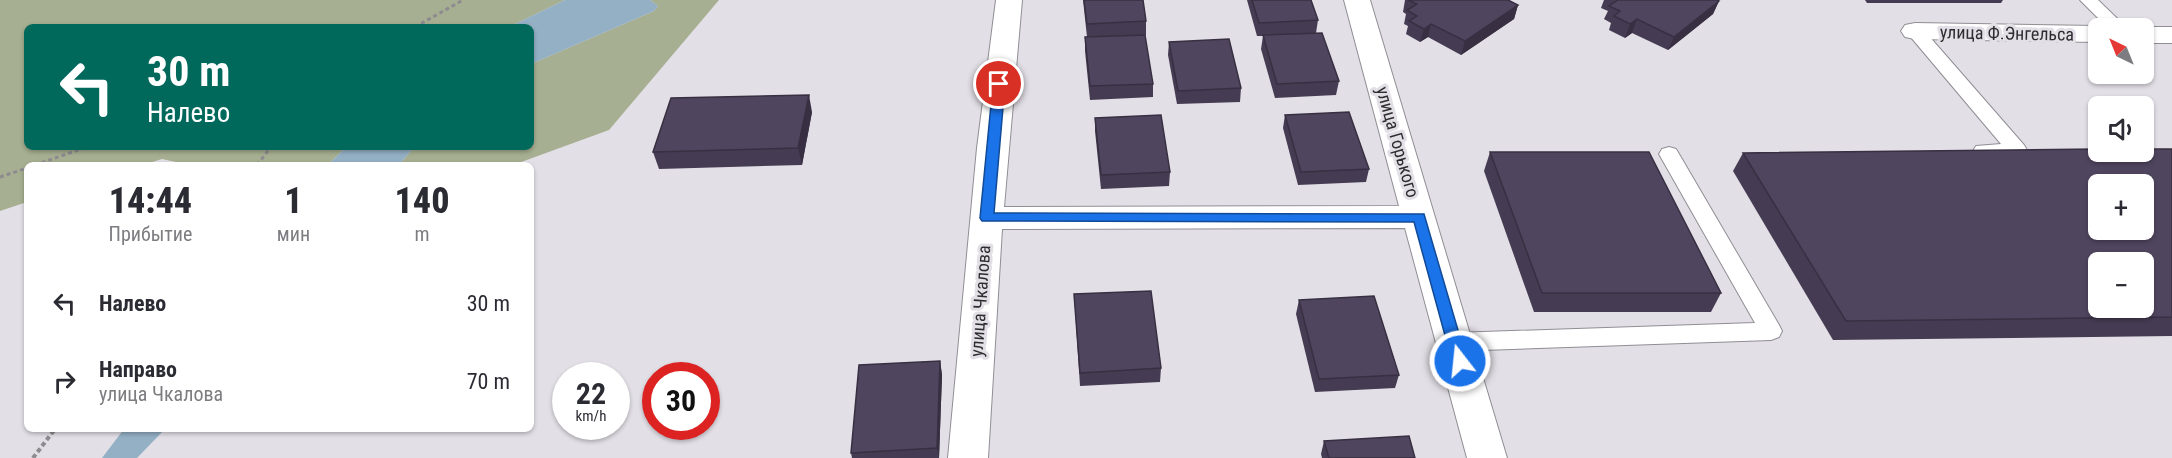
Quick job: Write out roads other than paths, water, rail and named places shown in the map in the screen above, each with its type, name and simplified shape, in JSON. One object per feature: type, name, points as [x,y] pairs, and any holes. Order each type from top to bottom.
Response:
[{"type":"street","name":"улица Чкалова","points":[[968,458],[992,148],[1009,0]]},
{"type":"street","name":"улица Горького","points":[[1357,0],[1487,458]]},
{"type":"street","name":"улица Ф.Энгельса","points":[[1915,31],[2088,34]]},
{"type":"street","points":[[2154,35],[2172,35]]},
{"type":"street","points":[[987,218],[1419,217]]},
{"type":"lane","points":[[2088,0],[2107,18]]},
{"type":"lane","points":[[1915,31],[2017,150],[1969,151]]},
{"type":"lane","points":[[1454,342],[1771,331],[1669,154]]},
{"type":"water","points":[[565,0],[650,0],[658,6],[654,11],[534,63],[534,24],[515,24]]},
{"type":"water","points":[[343,150],[412,150],[402,162],[331,162]]},
{"type":"water","points":[[122,432],[162,432],[137,458],[102,458]]}]
